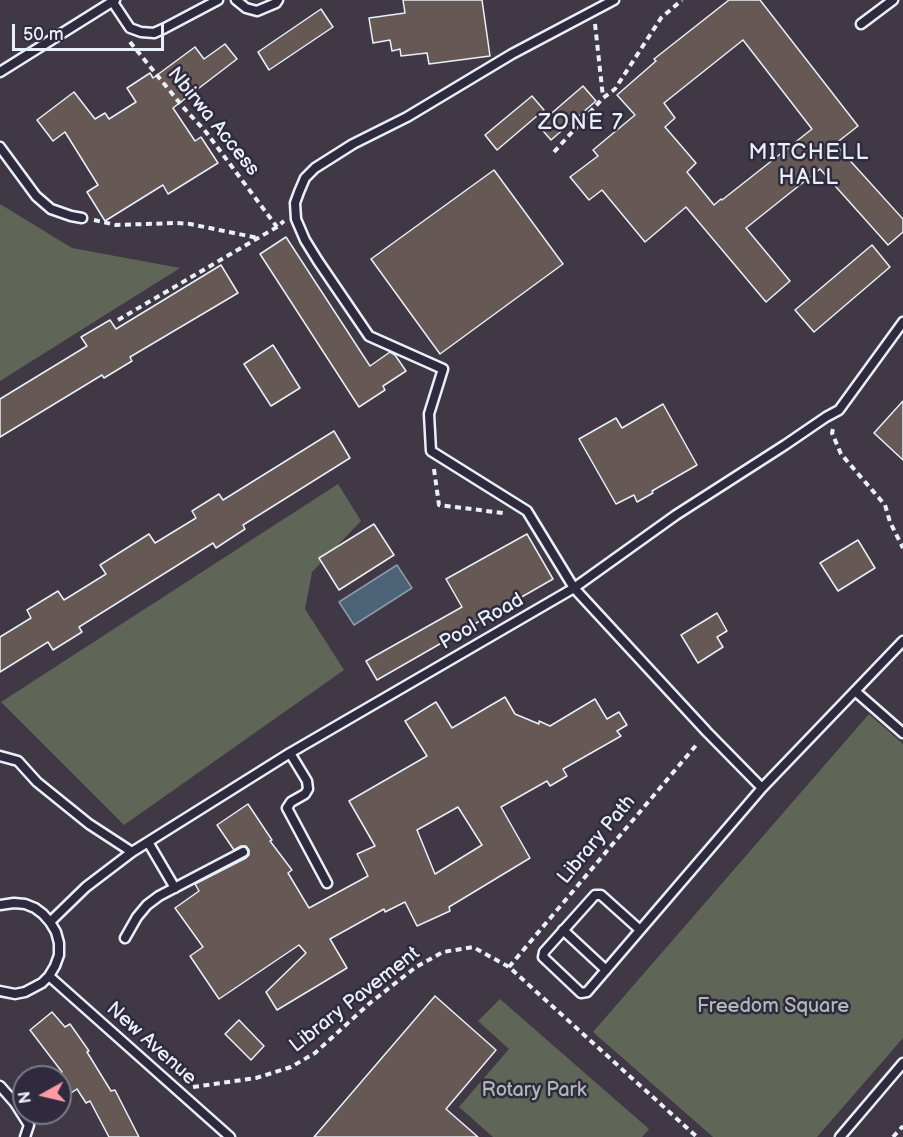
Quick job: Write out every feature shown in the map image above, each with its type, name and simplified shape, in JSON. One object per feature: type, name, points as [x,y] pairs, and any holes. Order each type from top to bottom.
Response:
[{"type":"lane","points":[[0,72],[114,1],[130,28],[153,33],[218,0]]},
{"type":"lane","points":[[236,0],[246,8],[257,11],[278,0]]},
{"type":"lane","points":[[614,0],[513,54],[407,117],[328,159],[305,178],[295,203],[296,219],[318,261],[369,336],[443,369],[429,414],[431,451],[527,511],[574,588],[762,788]]},
{"type":"lane","points":[[861,24],[893,0]]},
{"type":"lane","points":[[0,147],[36,196],[51,209],[82,218]]},
{"type":"lane","name":"Pool Road","points":[[50,922],[86,887],[132,852],[290,753],[574,588],[676,515],[839,410],[903,322]]},
{"type":"lane","points":[[640,930],[598,894],[591,898],[563,930],[544,952],[543,957],[583,993],[587,992],[762,788],[903,641]]},
{"type":"lane","points":[[855,692],[903,732]]},
{"type":"lane","points":[[290,753],[308,789],[287,808],[327,883]]},
{"type":"lane","points":[[0,756],[18,761],[37,782],[89,824],[132,852]]},
{"type":"lane","points":[[148,842],[175,888]]},
{"type":"lane","points":[[125,938],[134,920],[147,905],[159,896],[243,852]]},
{"type":"lane","points":[[0,991],[15,994],[25,992],[42,983],[55,966],[59,944],[56,932],[43,914],[24,904],[1,903]]},
{"type":"lane","points":[[563,930],[606,970]]},
{"type":"lane","name":"New Avenue","points":[[49,976],[230,1137]]},
{"type":"lane","points":[[840,1137],[903,1063]]},
{"type":"lane","points":[[0,1086],[15,1103],[29,1125],[25,1137]]},
{"type":"path","points":[[554,152],[603,98],[615,89],[661,18],[682,0]]},
{"type":"path","points":[[594,11],[603,98]]},
{"type":"path","name":"Nbirwa Access","points":[[124,35],[206,132],[278,227]]},
{"type":"path","points":[[118,320],[278,227],[296,210]]},
{"type":"path","points":[[82,218],[116,225],[190,224],[258,238]]},
{"type":"path","points":[[839,410],[832,433],[842,454],[885,505],[890,522],[903,548]]},
{"type":"path","points":[[431,451],[439,505],[531,516]]},
{"type":"path","name":"Library Path","points":[[509,967],[707,732]]},
{"type":"path","name":"Library Pavement","points":[[177,1089],[256,1078],[291,1067],[315,1053],[370,1003],[416,967],[443,952],[473,947],[509,967],[697,1137]]},
{"type":"path","points":[[893,1137],[903,1126]]},
{"type":"shaded area","points":[[0,0],[903,0],[903,1137],[0,1137]]},
{"type":"green space","points":[[0,204],[72,248],[180,268],[0,381]]},
{"type":"green space","points":[[338,484],[361,521],[312,572],[305,609],[344,670],[124,825],[1,702]]},
{"type":"green space","name":"Freedom Square","points":[[869,714],[903,744],[903,1038],[817,1137],[713,1137],[593,1032]]},
{"type":"green space","name":"Rotary Park","points":[[500,999],[649,1129],[642,1137],[493,1137],[459,1107],[509,1049],[478,1021]]},
{"type":"water","points":[[397,565],[412,588],[354,625],[339,602]]},
{"type":"building","points":[[403,0],[482,0],[490,56],[429,64],[427,53],[401,56],[400,49],[392,51],[390,40],[373,43],[369,18],[405,13]]},
{"type":"building","points":[[729,0],[760,0],[858,126],[835,144],[903,219],[903,232],[888,245],[820,169],[746,228],[790,281],[766,302],[686,207],[645,242],[602,190],[589,200],[570,177],[598,156],[593,150],[635,115],[617,95],[656,61],[654,59]],"holes":[[[743,40],[812,129],[714,205],[687,172],[696,163],[665,127],[675,118],[664,103]]]},
{"type":"building","points":[[321,9],[333,27],[269,70],[258,52]]},
{"type":"building","points":[[225,44],[237,59],[173,108],[195,141],[201,137],[218,163],[168,194],[163,185],[105,221],[87,192],[98,185],[65,132],[53,141],[37,120],[74,92],[95,119],[105,113],[109,119],[136,102],[127,88],[150,73],[153,78],[195,47],[204,59]]},
{"type":"building","points":[[583,86],[596,101],[551,140],[538,125]]},
{"type":"building","points":[[532,96],[544,110],[497,150],[485,135]]},
{"type":"building","points":[[494,170],[563,264],[440,354],[371,259]]},
{"type":"building","points":[[286,237],[370,366],[390,352],[395,355],[406,371],[383,386],[385,390],[359,407],[260,254]]},
{"type":"building","name":"MITCHELL HALL","points":[[872,245],[890,267],[814,332],[795,310]]},
{"type":"building","points":[[221,265],[238,293],[130,357],[132,361],[104,378],[102,375],[0,437],[0,399],[87,346],[81,337],[110,320],[116,329]]},
{"type":"building","points":[[273,345],[300,388],[271,406],[244,364]]},
{"type":"building","points":[[903,401],[903,460],[874,433]]},
{"type":"building","points":[[663,404],[697,465],[637,502],[634,495],[616,504],[579,439],[616,418],[622,428]]},
{"type":"building","points":[[334,431],[350,458],[243,525],[245,529],[216,548],[213,543],[79,627],[82,632],[53,650],[48,642],[0,672],[0,637],[31,618],[27,610],[58,591],[64,600],[106,574],[100,565],[149,534],[155,543],[196,518],[192,511],[219,494],[223,500]]},
{"type":"building","points":[[374,524],[394,555],[339,590],[319,558]]},
{"type":"building","points":[[527,534],[553,579],[377,680],[366,661],[462,607],[446,579]]},
{"type":"building","points":[[858,540],[875,568],[838,591],[820,563]]},
{"type":"building","points":[[717,613],[727,631],[717,637],[723,647],[698,663],[681,635]]},
{"type":"building","points":[[505,697],[515,714],[539,724],[539,721],[550,726],[595,699],[607,719],[619,712],[627,725],[617,731],[621,736],[563,769],[567,776],[550,786],[547,781],[501,807],[530,858],[449,907],[450,911],[417,926],[405,902],[385,912],[384,909],[330,939],[347,968],[277,1010],[266,992],[306,953],[299,945],[219,999],[190,956],[203,947],[175,908],[199,891],[195,884],[249,855],[246,846],[234,850],[217,825],[248,804],[272,840],[270,841],[292,870],[288,873],[309,908],[368,876],[357,854],[375,846],[349,801],[427,756],[405,721],[436,702],[452,728]],"holes":[[[458,807],[482,845],[435,874],[417,830]]]},
{"type":"building","points":[[435,996],[496,1050],[446,1109],[478,1137],[314,1137]]},
{"type":"building","points":[[52,1012],[65,1027],[70,1024],[89,1051],[87,1052],[111,1091],[115,1090],[139,1137],[109,1137],[90,1101],[86,1103],[77,1089],[72,1092],[72,1065],[57,1065],[30,1030]]},
{"type":"building","points":[[239,1020],[264,1046],[251,1060],[225,1034]]},
{"type":"district","name":"ZONE 7","points":[[581,123]]},
{"type":"district","name":"MITCHELL HALL","points":[[809,166]]}]
